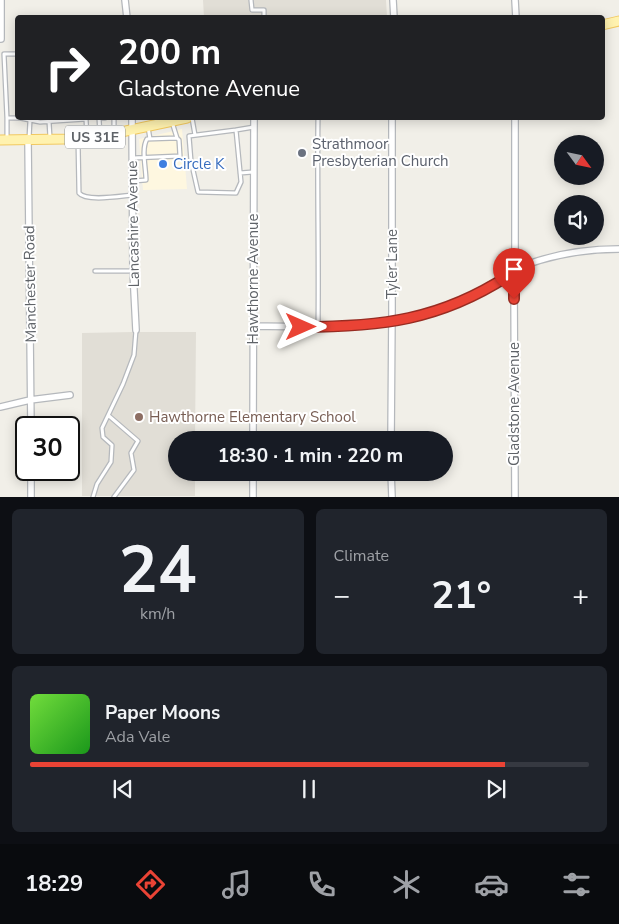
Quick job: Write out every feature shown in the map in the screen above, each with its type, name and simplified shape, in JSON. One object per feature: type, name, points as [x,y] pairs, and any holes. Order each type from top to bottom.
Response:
[{"type":"main road","points":[[605,24],[619,21]]},
{"type":"main road","name":"US 31E","points":[[3,140],[83,138],[114,134],[177,120]]},
{"type":"street","points":[[1,0],[1,39]]},
{"type":"street","points":[[125,0],[127,15]]},
{"type":"street","points":[[393,0],[394,15]]},
{"type":"street","points":[[515,0],[516,15]]},
{"type":"street","name":"Lancashire Avenue","points":[[132,120],[133,271],[136,330]]},
{"type":"street","name":"Hawthorne Avenue","points":[[253,431],[254,120]]},
{"type":"street","name":"Tyler Lane","points":[[391,431],[392,120]]},
{"type":"street","points":[[515,120],[515,260],[509,267],[508,276],[514,282],[520,279],[523,266],[520,261],[515,260]]},
{"type":"street","name":"Manchester Road","points":[[28,140],[30,416]]},
{"type":"street","points":[[523,266],[540,259],[563,254],[588,250],[619,249]]},
{"type":"street","points":[[253,326],[318,327],[367,325],[392,321],[430,313],[454,305],[508,276]]},
{"type":"street","name":"Gladstone Avenue","points":[[514,282],[515,496]]},
{"type":"street","points":[[0,406],[70,395]]},
{"type":"street","points":[[31,481],[31,496]]},
{"type":"street","points":[[253,481],[253,496]]},
{"type":"street","points":[[391,481],[392,496]]},
{"type":"lane","points":[[251,0],[252,10],[264,10],[264,15]]},
{"type":"lane","points":[[3,140],[7,118],[4,54],[15,54]]},
{"type":"lane","points":[[7,118],[15,119]]},
{"type":"lane","points":[[28,140],[30,120],[67,120]]},
{"type":"lane","points":[[86,120],[79,193],[84,198],[133,195]]},
{"type":"lane","points":[[99,120],[100,136]]},
{"type":"lane","points":[[114,120],[114,134]]},
{"type":"lane","points":[[192,120],[195,134]]},
{"type":"lane","points":[[318,120],[320,239],[318,327]]},
{"type":"lane","points":[[48,121],[50,139]]},
{"type":"lane","points":[[172,121],[174,143]]},
{"type":"lane","points":[[148,126],[152,141]]},
{"type":"lane","points":[[236,130],[241,182],[236,192],[198,192],[191,161],[189,136],[254,127]]},
{"type":"lane","points":[[132,158],[145,157],[153,157],[164,156],[174,154],[180,156],[179,140],[152,141],[147,139],[144,144],[145,157],[146,180],[133,181]]},
{"type":"lane","points":[[153,152],[153,157]]},
{"type":"lane","points":[[240,173],[254,172]]},
{"type":"lane","points":[[95,271],[133,271]]},
{"type":"lane","points":[[93,496],[97,484],[111,462],[112,445],[103,437],[102,428],[109,416],[134,355],[136,330]]},
{"type":"lane","points":[[109,416],[138,442],[131,454],[134,470],[114,496]]},
{"type":"shaded area","points":[[203,0],[386,0],[387,15],[204,15]]},
{"type":"shaded area","name":"Circle K","points":[[182,129],[187,189],[143,190],[139,139]]},
{"type":"shaded area","name":"Hawthorne Elementary School","points":[[196,332],[195,431],[168,431],[168,481],[195,481],[195,496],[82,496],[82,333]]},
{"type":"place","name":"Strathmoor Presbyterian Church","points":[[302,153]]},
{"type":"place","name":"Circle K","points":[[163,164]]},
{"type":"place","name":"Hawthorne Elementary School","points":[[139,417]]},
{"type":"route","points":[[301,327],[367,325],[412,318],[454,305],[508,276],[514,282],[514,299]]}]
